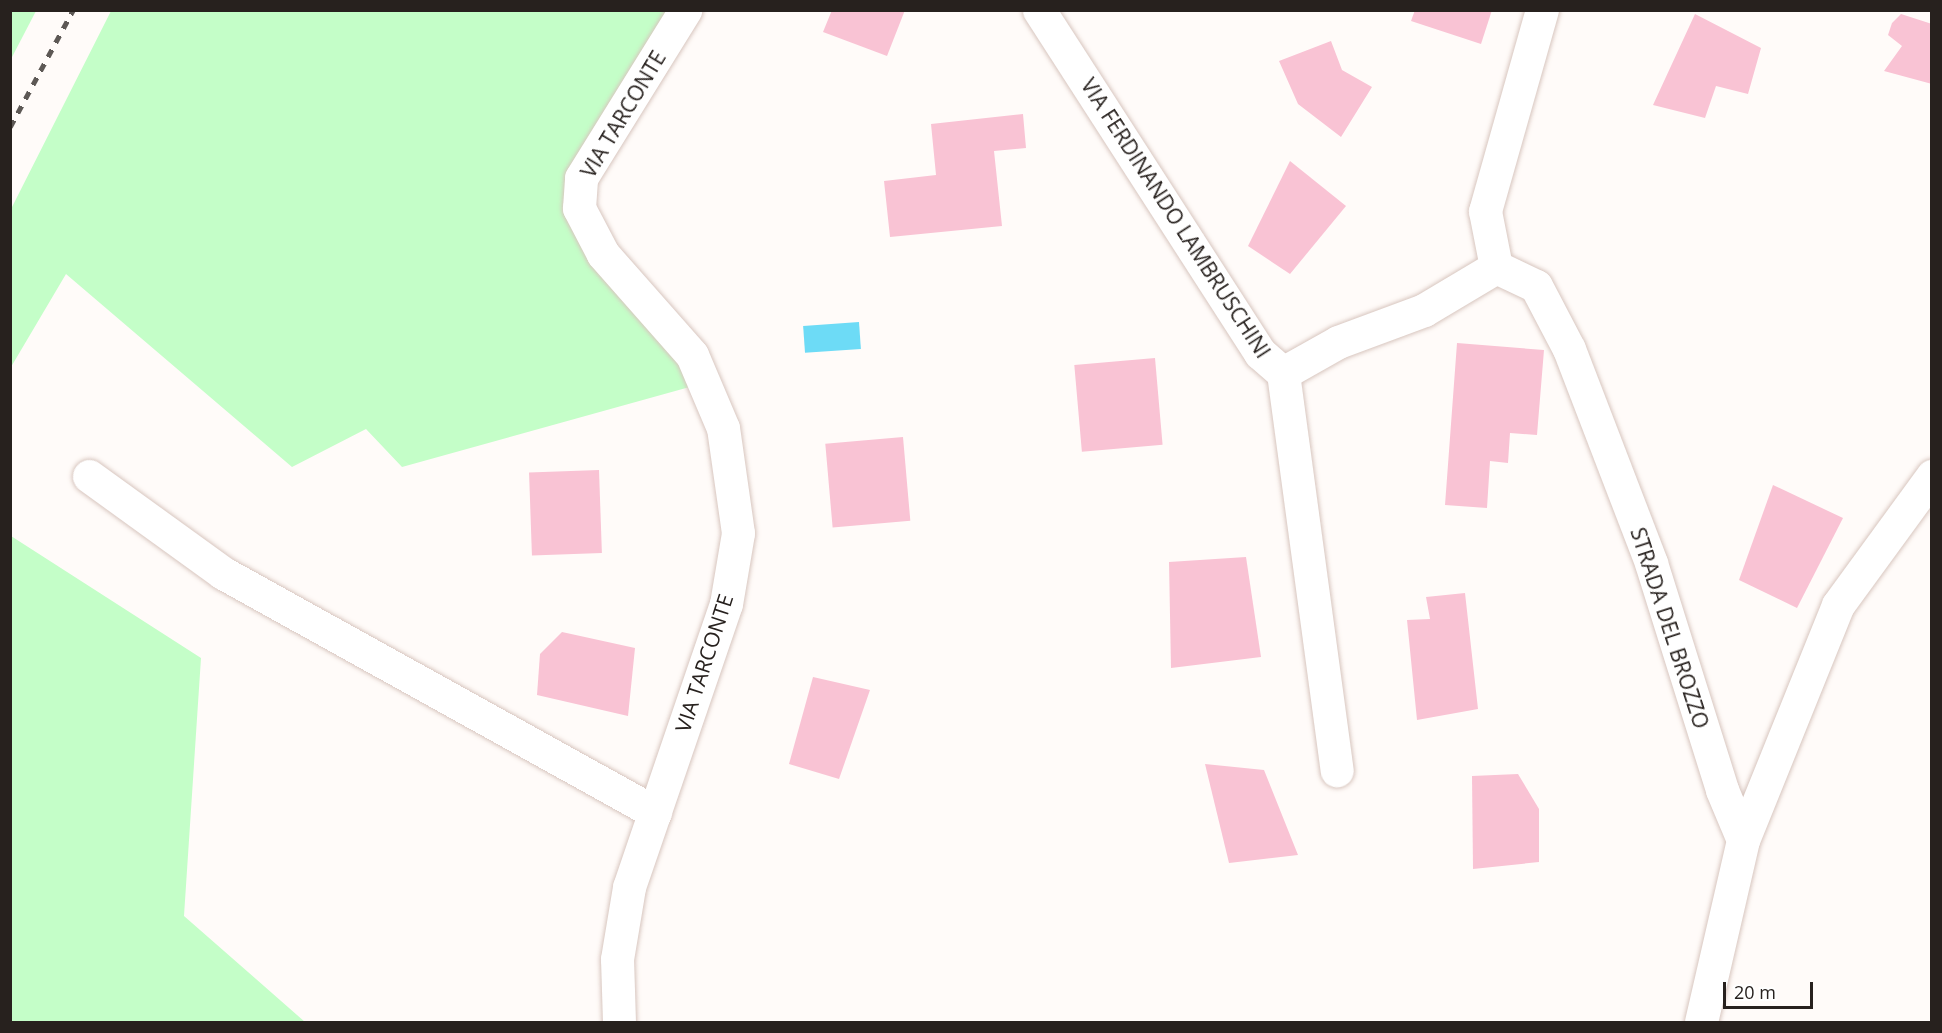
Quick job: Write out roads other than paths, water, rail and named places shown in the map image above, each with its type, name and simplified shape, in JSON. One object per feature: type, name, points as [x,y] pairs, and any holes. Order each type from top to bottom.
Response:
[{"type":"street","name":"VIA TARCONTE","points":[[619,1023],[617,959],[629,887],[726,604],[738,533],[723,428],[692,354],[603,254],[579,208],[581,178],[685,10]]},
{"type":"street","name":"VIA FERDINANDO LAMBRUSCHINI","points":[[1039,10],[1260,353],[1282,373],[1338,342],[1424,310],[1496,267]]},
{"type":"street","points":[[1496,267],[1485,211],[1542,10]]},
{"type":"street","name":"STRADA DEL BROZZO","points":[[1496,267],[1536,286],[1569,349],[1651,562],[1722,790],[1743,840]]},
{"type":"street","points":[[1282,373],[1337,770]]},
{"type":"street","points":[[89,476],[223,573],[655,812]]},
{"type":"street","points":[[1701,1023],[1743,840],[1838,605],[1932,476]]},
{"type":"water","points":[[859,322],[861,349],[805,353],[803,326]]},
{"type":"railway","points":[[10,127],[73,10]]}]
